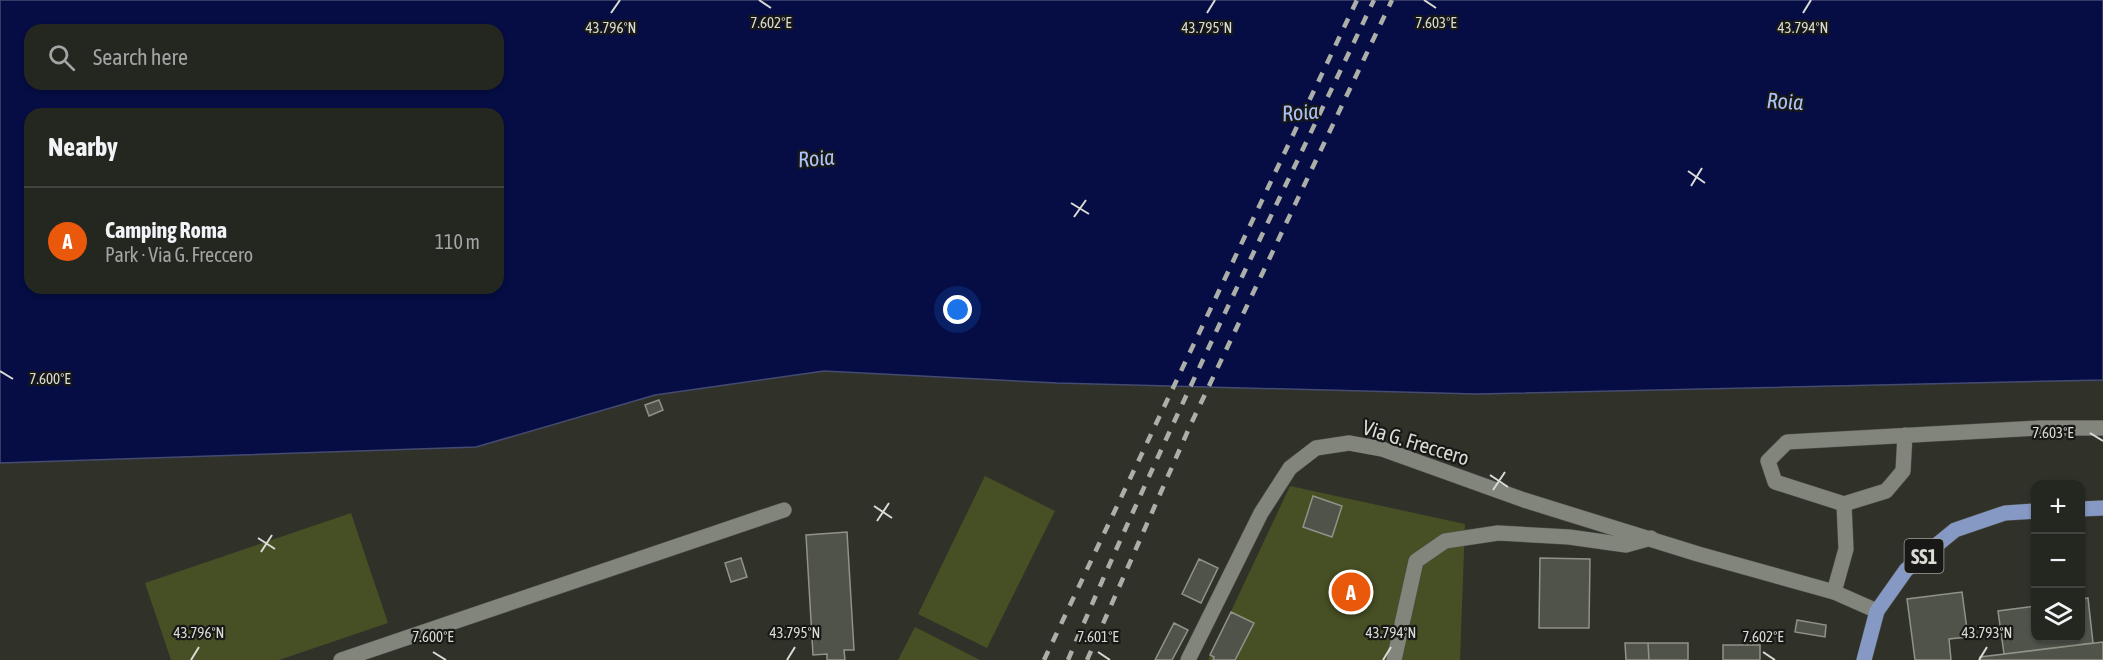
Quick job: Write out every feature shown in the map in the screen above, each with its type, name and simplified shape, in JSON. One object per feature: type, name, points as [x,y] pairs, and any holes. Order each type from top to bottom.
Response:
[{"type":"main road","points":[[2085,509],[2103,508]]},
{"type":"main road","name":"SS1","points":[[1864,660],[1877,611],[1906,570],[1955,530],[2005,513],[2031,511]]},
{"type":"street","points":[[1905,435],[1903,471],[1886,491],[1844,504],[1775,482],[1768,461],[1787,442],[1905,435],[2039,428],[2103,428]]},
{"type":"street","name":"Via G. Freccero","points":[[1188,660],[1261,513],[1290,468],[1316,448],[1349,443],[1382,450],[1524,500],[1698,554],[1834,592],[1877,611]]},
{"type":"street","points":[[1834,592],[1846,549],[1844,504]]},
{"type":"street","points":[[341,660],[784,510]]},
{"type":"street","points":[[1394,660],[1416,561],[1445,541],[1498,532],[1569,537],[1626,545],[1651,538]]},
{"type":"green space","points":[[985,476],[1055,511],[987,648],[918,614]]},
{"type":"green space","points":[[1290,486],[1465,524],[1460,660],[1208,660]]},
{"type":"green space","points":[[351,513],[388,623],[279,660],[171,660],[145,583]]},
{"type":"green space","points":[[915,627],[980,660],[898,660]]},
{"type":"water","name":"Roia","points":[[0,0],[2103,0],[2103,380],[1476,394],[1057,383],[824,371],[655,395],[476,447],[0,463]]},
{"type":"building","points":[[659,400],[663,410],[649,416],[645,405]]},
{"type":"building","points":[[1313,496],[1342,506],[1332,537],[1303,527]]},
{"type":"building","points":[[847,532],[854,650],[844,650],[845,660],[827,660],[827,654],[813,655],[806,535]]},
{"type":"building","points":[[741,558],[747,577],[731,582],[725,563]]},
{"type":"building","points":[[1540,558],[1590,559],[1589,628],[1539,628]]},
{"type":"building","points":[[1199,559],[1218,568],[1201,603],[1182,594]]},
{"type":"building","points":[[1962,592],[1968,637],[1949,639],[1951,660],[1915,660],[1907,599]]},
{"type":"building","points":[[2085,598],[2088,598],[2093,643],[2004,654],[1998,611],[2031,607],[2031,642],[2085,642]]},
{"type":"building","points":[[1231,612],[1254,623],[1235,660],[1213,660],[1214,657],[1210,655]]},
{"type":"building","points":[[1797,620],[1826,625],[1825,637],[1795,632]]},
{"type":"building","points":[[1174,623],[1188,630],[1172,660],[1155,660]]},
{"type":"building","points":[[2103,642],[2103,660],[1980,660],[1980,657]]},
{"type":"building","points":[[1625,643],[1648,643],[1649,660],[1626,660]]},
{"type":"building","points":[[1648,643],[1688,643],[1688,660],[1649,660]]},
{"type":"building","points":[[1723,645],[1760,645],[1760,660],[1723,660]]},
{"type":"railway","points":[[1044,660],[1357,0]]},
{"type":"railway","points":[[1068,660],[1179,411],[1374,0]]},
{"type":"railway","points":[[1087,660],[1190,426],[1392,0]]},
{"type":"place","name":"Camping Roma","points":[[1351,592]]}]
